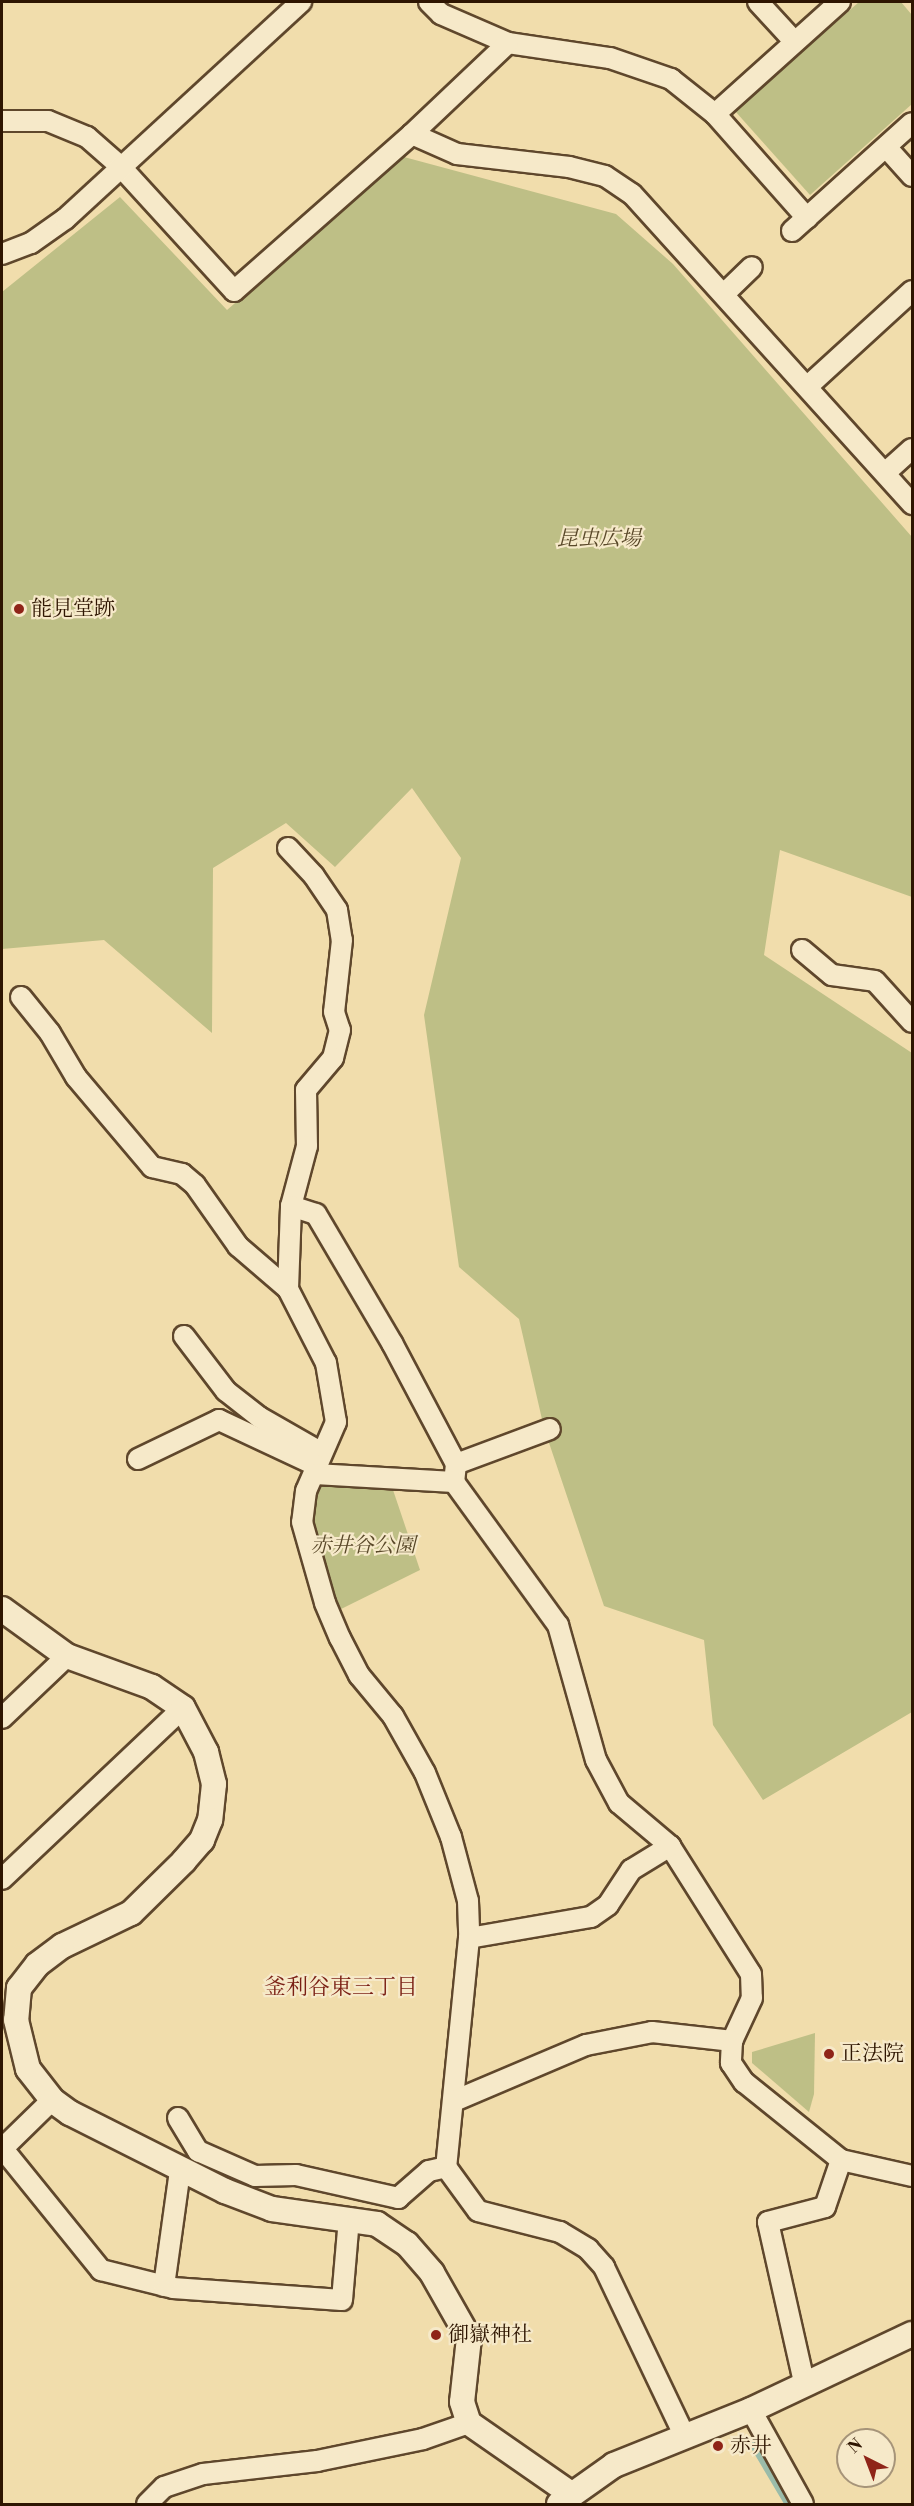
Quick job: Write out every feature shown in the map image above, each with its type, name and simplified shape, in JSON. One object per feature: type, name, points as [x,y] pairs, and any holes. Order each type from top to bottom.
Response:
[{"type":"street","points":[[2,254],[31,243],[65,219],[301,2]]},
{"type":"street","points":[[429,2],[441,14],[508,43],[610,58],[671,79],[715,114],[800,225],[912,123]]},
{"type":"street","points":[[758,2],[793,40]]},
{"type":"street","points":[[715,114],[793,40],[840,2]]},
{"type":"street","points":[[2,121],[48,121],[87,137],[120,166],[234,291],[412,134],[508,43]]},
{"type":"street","points":[[412,134],[457,154],[569,167],[605,176],[632,194],[725,293],[912,504]]},
{"type":"street","points":[[886,147],[912,176]]},
{"type":"street","points":[[725,293],[752,267]]},
{"type":"street","points":[[807,386],[912,291]]},
{"type":"street","points":[[885,473],[912,449]]},
{"type":"street","points":[[288,848],[314,876],[337,910],[342,940],[334,1012],[340,1030],[333,1058],[306,1090],[307,1146],[291,1206],[288,1288]]},
{"type":"street","points":[[802,950],[832,975],[875,981],[912,1022]]},
{"type":"street","points":[[21,997],[50,1033],[76,1077],[152,1167],[182,1174],[195,1185],[238,1246],[288,1288],[326,1364],[334,1392],[336,1422],[306,1491],[302,1522],[325,1603],[359,1675],[393,1716],[425,1773],[451,1837],[468,1901],[469,1938],[455,2057],[454,2101],[446,2167],[477,2211],[560,2232],[588,2249],[604,2267],[684,2435]]},
{"type":"street","points":[[291,1206],[316,1214],[392,1343],[455,1473],[558,1625],[596,1760],[619,1803],[670,1846],[751,1974],[752,1998],[732,2041],[731,2063],[744,2082],[841,2160],[912,2176]]},
{"type":"street","points":[[184,1336],[226,1391],[317,1464]]},
{"type":"street","points":[[138,1459],[219,1420],[317,1464],[455,1473],[550,1429]]},
{"type":"street","points":[[2,1609],[67,1656],[152,1687],[183,1708],[206,1752],[214,1784],[210,1820],[202,1840],[131,1913],[62,1946],[37,1965],[20,1988],[16,2020],[21,2054],[52,2100],[180,2170],[272,2209],[349,2218],[377,2224],[406,2244],[449,2299],[469,2338],[462,2402],[469,2423],[565,2499],[614,2465],[751,2410],[804,2382],[912,2334]]},
{"type":"street","points":[[2,1718],[67,1656]]},
{"type":"street","points":[[2,1879],[183,1708]]},
{"type":"street","points":[[469,1938],[591,1917],[608,1905],[631,1870],[670,1846]]},
{"type":"street","points":[[454,2101],[597,2043],[652,2032],[732,2041]]},
{"type":"street","points":[[52,2100],[2,2149],[100,2270],[164,2286],[342,2300],[349,2218]]},
{"type":"street","points":[[178,2118],[198,2151],[255,2176],[296,2175],[398,2198],[429,2171],[446,2167]]},
{"type":"street","points":[[804,2382],[768,2222],[825,2207],[841,2160]]},
{"type":"street","points":[[164,2286],[180,2170]]},
{"type":"street","points":[[751,2410],[803,2505]]},
{"type":"street","points":[[150,2504],[164,2487],[203,2474],[316,2461],[423,2439],[469,2423]]},
{"type":"green space","points":[[859,2],[901,2],[912,15],[912,104],[810,195],[735,111]]},
{"type":"green space","name":"昆虫広場","points":[[404,157],[616,214],[673,264],[912,537],[912,897],[780,850],[764,955],[912,1053],[912,1712],[763,1800],[713,1725],[704,1640],[604,1606],[544,1428],[519,1319],[459,1267],[424,1015],[461,858],[412,788],[335,867],[286,823],[213,868],[212,1033],[104,940],[2,949],[2,292],[120,197],[227,310]]},
{"type":"green space","name":"赤井谷公園","points":[[318,1481],[392,1487],[420,1570],[335,1612],[307,1526]]},
{"type":"green space","points":[[815,2033],[814,2094],[809,2112],[752,2063],[752,2052]]},
{"type":"waterway","points":[[750,2440],[788,2504]]},
{"type":"place","name":"能見堂跡","points":[[19,609]]},
{"type":"place","name":"正法院","points":[[829,2054]]},
{"type":"place","name":"御嶽神社","points":[[436,2335]]},
{"type":"place","name":"赤井","points":[[718,2446]]},
{"type":"district","name":"釜利谷東三丁目","points":[[341,1988]]}]
